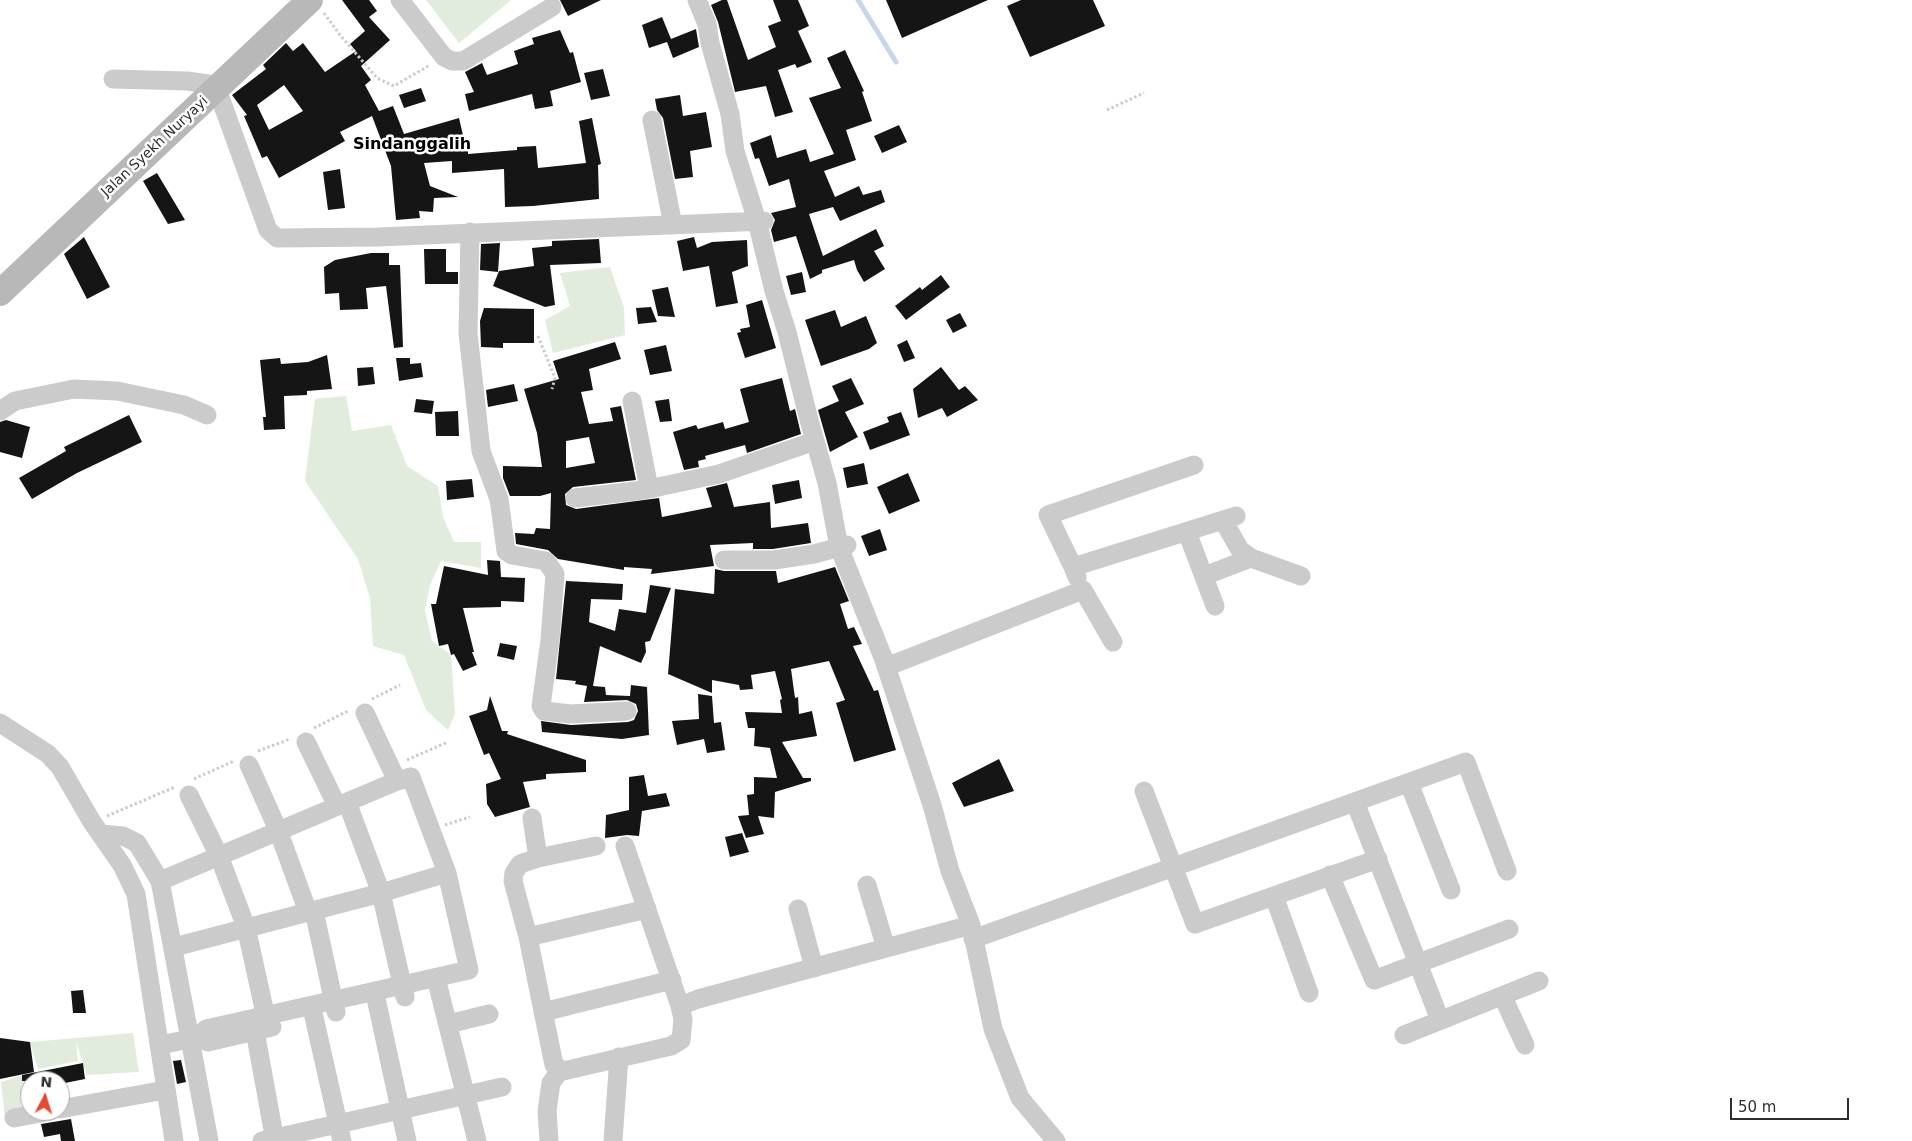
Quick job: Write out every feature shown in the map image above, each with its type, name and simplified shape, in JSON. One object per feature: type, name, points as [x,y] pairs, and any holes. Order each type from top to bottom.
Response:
[{"type":"main road","name":"Jalan Syekh Nuryayi","points":[[0,293],[217,89],[315,4]]},
{"type":"street","points":[[400,0],[444,57],[452,61],[463,61],[552,7]]},
{"type":"street","points":[[697,0],[706,24],[730,114],[735,151],[761,221],[774,291],[790,341],[843,546],[932,805],[950,871],[972,932],[993,1029],[1020,1098],[1056,1141]]},
{"type":"street","points":[[113,79],[187,81],[208,84],[217,89],[268,230],[277,238],[378,237],[761,221]]},
{"type":"street","points":[[652,120],[673,225]]},
{"type":"street","points":[[470,232],[468,333],[481,450],[499,499],[506,551],[512,555],[546,561],[551,565],[555,574],[550,640],[541,706],[544,711],[571,714],[627,711]]},
{"type":"street","points":[[0,411],[15,401],[74,389],[117,391],[184,405],[207,415]]},
{"type":"street","points":[[632,401],[649,488]]},
{"type":"street","points":[[575,498],[649,488],[720,474],[815,441]]},
{"type":"street","points":[[1113,642],[1083,590],[1048,516],[1194,465]]},
{"type":"street","points":[[1073,567],[1230,518],[1240,550],[1252,558],[1301,576]]},
{"type":"street","points":[[1187,532],[1215,606]]},
{"type":"street","points":[[724,560],[774,560],[814,554],[843,546]]},
{"type":"street","points":[[1204,576],[1252,558]]},
{"type":"street","points":[[886,668],[1083,590]]},
{"type":"street","points":[[365,714],[394,774]]},
{"type":"street","points":[[0,723],[48,754],[60,767],[122,865],[136,894],[174,1141]]},
{"type":"street","points":[[306,742],[342,804],[381,893],[404,991]]},
{"type":"street","points":[[680,1006],[886,948],[972,932],[1173,867],[1466,762],[1507,871]]},
{"type":"street","points":[[249,765],[311,912],[335,1006]]},
{"type":"street","points":[[160,881],[342,804],[394,774],[411,777],[447,873],[469,970],[437,983],[335,1006],[263,1025]]},
{"type":"street","points":[[1409,782],[1451,890]]},
{"type":"street","points":[[1144,790],[1195,924],[1378,859]]},
{"type":"street","points":[[189,795],[219,856],[246,927],[263,1025],[271,1140],[340,1133],[399,1110],[465,1097],[502,1087]]},
{"type":"street","points":[[1355,802],[1440,1020]]},
{"type":"street","points":[[532,818],[538,858]]},
{"type":"street","points":[[101,834],[123,836],[137,844],[160,881],[194,1038],[209,1141]]},
{"type":"street","points":[[561,1070],[554,1065],[528,937],[514,881],[514,873],[520,864],[538,858],[596,846]]},
{"type":"street","points":[[549,1141],[550,1083],[561,1070],[670,1046],[681,1040],[684,1019],[625,846]]},
{"type":"street","points":[[174,947],[246,927],[311,912],[447,873]]},
{"type":"street","points":[[1330,875],[1374,980],[1509,929]]},
{"type":"street","points":[[867,885],[886,948]]},
{"type":"street","points":[[1274,896],[1309,993]]},
{"type":"street","points":[[528,937],[647,909]]},
{"type":"street","points":[[798,909],[814,968]]},
{"type":"street","points":[[543,1012],[672,980]]},
{"type":"street","points":[[1404,1035],[1539,981]]},
{"type":"street","points":[[437,983],[477,1141]]},
{"type":"street","points":[[159,1046],[194,1038],[206,1029],[263,1025],[314,1017],[335,1006],[377,1003],[404,991]]},
{"type":"street","points":[[1503,997],[1526,1045]]},
{"type":"street","points":[[377,1003],[407,1141]]},
{"type":"street","points":[[448,1024],[489,1014]]},
{"type":"street","points":[[314,1017],[340,1133]]},
{"type":"street","points":[[613,1141],[619,1057]]},
{"type":"street","points":[[70,1107],[165,1090]]},
{"type":"street","points":[[14,1118],[20,1117]]},
{"type":"path","points":[[315,4],[377,78],[394,86],[444,57]]},
{"type":"path","points":[[1107,110],[1144,93]]},
{"type":"path","points":[[538,336],[555,378],[552,389]]},
{"type":"path","points":[[394,774],[448,742]]},
{"type":"path","points":[[431,831],[470,816]]},
{"type":"green space","points":[[426,0],[511,0],[459,43]]},
{"type":"green space","points":[[610,267],[624,308],[625,335],[553,353],[545,320],[570,306],[560,273]]},
{"type":"green space","points":[[346,396],[352,431],[391,425],[407,466],[438,486],[443,517],[454,542],[481,542],[481,568],[441,561],[430,585],[425,610],[432,641],[451,655],[455,714],[448,730],[426,710],[404,655],[373,646],[370,598],[358,559],[305,481],[315,399]]},
{"type":"green space","points":[[133,1033],[139,1072],[87,1075],[76,1042],[78,1061],[38,1069],[30,1042]]},
{"type":"green space","points":[[20,1076],[20,1115],[5,1119],[1,1082]]},
{"type":"building","points":[[342,0],[369,0],[377,11],[369,17],[390,40],[361,66],[371,80],[365,85],[379,111],[393,106],[404,134],[459,118],[465,144],[468,143],[468,154],[517,150],[517,147],[536,146],[538,168],[586,163],[579,121],[592,118],[601,164],[598,165],[599,199],[505,207],[504,169],[452,173],[452,161],[424,163],[430,186],[458,197],[434,198],[433,212],[419,211],[420,218],[396,220],[391,166],[372,116],[340,132],[345,141],[279,178],[267,156],[262,158],[244,116],[247,115],[232,95],[266,69],[263,65],[286,43],[293,51],[303,43],[325,72],[356,51],[350,44],[365,31]],"holes":[[[284,85],[303,111],[269,130],[257,105]]]},
{"type":"building","points":[[560,0],[601,0],[568,16]]},
{"type":"building","points":[[727,0],[748,60],[776,47],[768,26],[781,21],[773,0],[798,0],[809,26],[798,31],[812,62],[797,68],[795,64],[778,70],[793,112],[775,117],[766,86],[735,92],[718,22],[711,5]]},
{"type":"building","points":[[886,0],[988,0],[902,38]]},
{"type":"building","points":[[1021,0],[1093,0],[1105,26],[1030,57],[1007,6]]},
{"type":"building","points":[[662,17],[671,39],[696,29],[699,47],[673,58],[667,42],[649,48],[642,25]]},
{"type":"building","points":[[560,30],[570,53],[573,52],[581,82],[550,91],[553,106],[535,109],[532,94],[469,111],[465,94],[474,92],[465,72],[482,63],[487,75],[518,64],[514,51],[534,44],[532,38]]},
{"type":"building","points":[[845,50],[864,91],[862,92],[872,121],[846,130],[856,160],[824,171],[835,197],[859,186],[863,195],[881,190],[885,202],[840,221],[833,207],[809,214],[823,256],[876,229],[884,246],[874,251],[885,269],[864,282],[854,260],[822,270],[822,273],[810,279],[796,236],[774,242],[771,230],[775,220],[771,213],[796,207],[789,179],[769,186],[759,158],[755,159],[750,143],[771,135],[777,158],[806,149],[810,162],[834,154],[809,98],[841,88],[827,58]]},
{"type":"building","points":[[603,69],[610,96],[591,100],[584,73]]},
{"type":"building","points":[[421,88],[426,101],[404,108],[399,95]]},
{"type":"building","points":[[680,95],[683,116],[706,112],[712,147],[690,151],[693,177],[675,179],[663,118],[657,110],[655,99]]},
{"type":"building","points":[[899,125],[907,142],[882,153],[874,136]]},
{"type":"building","points":[[340,169],[345,208],[328,210],[323,172]]},
{"type":"building","points":[[157,173],[185,220],[168,224],[143,181]]},
{"type":"building","points":[[84,237],[110,287],[87,299],[64,254]]},
{"type":"building","points":[[694,237],[697,248],[712,242],[747,240],[748,266],[732,272],[738,303],[716,307],[709,266],[683,271],[677,241]]},
{"type":"building","points":[[599,239],[601,263],[550,265],[555,305],[545,307],[493,286],[499,271],[534,266],[532,248],[552,246],[552,241]]},
{"type":"building","points":[[500,243],[498,272],[480,270],[481,244]]},
{"type":"building","points":[[424,249],[446,249],[446,272],[458,272],[458,284],[425,284]]},
{"type":"building","points":[[371,253],[389,253],[389,265],[400,265],[403,347],[394,348],[386,286],[366,288],[368,309],[340,310],[339,293],[325,294],[324,267],[335,260]]},
{"type":"building","points":[[802,272],[806,292],[791,295],[786,276]]},
{"type":"building","points":[[941,275],[950,287],[906,320],[895,306],[920,287],[922,290]]},
{"type":"building","points":[[668,287],[675,317],[658,316],[652,290]]},
{"type":"building","points":[[762,300],[776,348],[745,358],[737,333],[741,332],[740,329],[750,327],[746,305]]},
{"type":"building","points":[[651,307],[657,322],[638,324],[636,308]]},
{"type":"building","points":[[484,308],[534,309],[534,343],[503,343],[503,348],[481,347],[480,321]]},
{"type":"building","points":[[835,310],[841,327],[866,316],[877,343],[869,349],[821,366],[805,320]]},
{"type":"building","points":[[960,313],[967,326],[953,333],[946,320]]},
{"type":"building","points":[[907,340],[915,358],[904,362],[897,345]]},
{"type":"building","points":[[615,342],[621,359],[589,369],[593,390],[581,392],[589,424],[613,421],[610,408],[621,406],[636,480],[573,487],[565,494],[566,505],[576,509],[659,498],[662,517],[712,507],[706,488],[727,483],[734,507],[770,502],[771,528],[808,523],[811,543],[773,549],[753,549],[753,543],[710,545],[714,566],[651,574],[652,569],[624,567],[624,570],[558,559],[548,550],[516,544],[515,533],[534,534],[536,528],[550,529],[551,493],[540,496],[510,496],[503,478],[503,466],[542,467],[537,433],[524,389],[559,379],[553,361]],"holes":[[[589,437],[595,463],[566,468],[566,441]]]},
{"type":"building","points":[[666,345],[672,371],[650,375],[644,350]]},
{"type":"building","points":[[327,355],[332,389],[307,391],[307,395],[284,396],[285,429],[264,430],[263,417],[266,417],[260,360],[280,358],[281,364],[308,362]]},
{"type":"building","points":[[396,358],[410,358],[410,364],[421,363],[423,377],[399,381]]},
{"type":"building","points":[[373,367],[375,384],[358,386],[357,368]]},
{"type":"building","points":[[941,367],[959,390],[965,386],[978,400],[947,417],[942,408],[918,418],[913,389]]},
{"type":"building","points":[[782,378],[790,411],[795,409],[801,434],[747,453],[745,445],[705,456],[706,459],[698,461],[699,467],[684,470],[673,432],[696,425],[698,429],[723,422],[725,429],[749,422],[740,389]]},
{"type":"building","points":[[851,378],[864,404],[845,412],[858,437],[830,452],[818,410],[839,401],[832,386]]},
{"type":"building","points":[[514,384],[518,401],[488,407],[486,390]]},
{"type":"building","points":[[416,399],[434,401],[432,414],[414,412]]},
{"type":"building","points":[[669,399],[672,421],[660,422],[655,401]]},
{"type":"building","points":[[458,411],[459,436],[436,436],[435,412]]},
{"type":"building","points":[[901,412],[910,435],[870,450],[863,432],[889,422],[887,417]]},
{"type":"building","points":[[129,415],[142,442],[77,473],[32,499],[19,478],[66,451],[64,447]]},
{"type":"building","points":[[6,420],[30,427],[22,458],[0,452],[0,422]]},
{"type":"building","points":[[864,463],[868,484],[847,488],[843,468]]},
{"type":"building","points":[[908,473],[920,501],[889,514],[877,487]]},
{"type":"building","points":[[472,479],[474,497],[447,500],[446,481]]},
{"type":"building","points":[[799,480],[802,498],[775,504],[772,485]]},
{"type":"building","points":[[880,529],[887,550],[869,556],[861,536]]},
{"type":"building","points":[[487,560],[500,561],[501,577],[525,578],[524,602],[501,601],[501,607],[463,608],[474,652],[472,652],[477,665],[463,671],[454,654],[451,655],[448,644],[439,646],[431,604],[436,604],[444,566],[488,575]]},
{"type":"building","points":[[835,567],[849,601],[840,604],[848,629],[854,627],[862,644],[853,646],[874,691],[878,690],[896,750],[854,762],[836,703],[845,700],[829,661],[791,669],[795,698],[798,697],[799,714],[812,711],[817,736],[782,742],[803,778],[811,778],[811,781],[775,792],[774,818],[758,816],[764,834],[746,838],[738,816],[749,815],[747,795],[754,794],[754,777],[777,778],[770,748],[754,746],[755,728],[748,728],[745,712],[782,713],[780,700],[782,699],[775,671],[751,675],[753,689],[740,690],[739,685],[712,680],[712,693],[668,674],[675,589],[714,594],[715,569],[724,571],[776,571],[778,583]]},
{"type":"building","points":[[566,581],[623,584],[622,600],[591,599],[589,622],[615,631],[619,609],[646,613],[650,585],[671,588],[650,641],[645,642],[646,652],[641,663],[600,646],[593,686],[605,687],[606,695],[630,696],[631,685],[647,687],[649,735],[622,739],[542,732],[541,721],[571,725],[628,722],[634,720],[638,711],[636,704],[627,700],[584,702],[587,686],[575,684],[576,681],[556,679]]},
{"type":"building","points":[[500,643],[517,646],[514,660],[497,656]]},
{"type":"building","points":[[698,694],[712,696],[714,723],[721,722],[725,750],[707,753],[704,739],[677,745],[672,721],[699,719]]},
{"type":"building","points":[[490,696],[502,731],[508,731],[507,734],[586,760],[586,772],[546,774],[546,779],[523,782],[530,807],[495,817],[487,804],[486,784],[501,779],[489,753],[484,755],[469,716],[487,710]]},
{"type":"building","points":[[999,759],[1014,791],[964,807],[952,783]]},
{"type":"building","points":[[644,775],[648,796],[666,793],[670,806],[642,811],[639,836],[627,835],[605,838],[606,815],[629,810],[629,777]]},
{"type":"building","points":[[742,833],[749,852],[730,857],[725,837]]},
{"type":"building","points":[[83,990],[86,1013],[73,1013],[71,991]]},
{"type":"building","points":[[0,1038],[30,1042],[34,1071],[20,1071],[20,1075],[0,1079]]},
{"type":"building","points":[[181,1060],[186,1082],[177,1084],[173,1061]]},
{"type":"building","points":[[83,1063],[85,1079],[70,1082],[70,1071],[42,1071]]},
{"type":"building","points":[[70,1119],[75,1141],[61,1141],[60,1134],[44,1137],[41,1124],[70,1121]]},
{"type":"waterway","points":[[858,0],[896,62]]},
{"type":"district","name":"Sindanggalih","points":[[412,145]]}]
